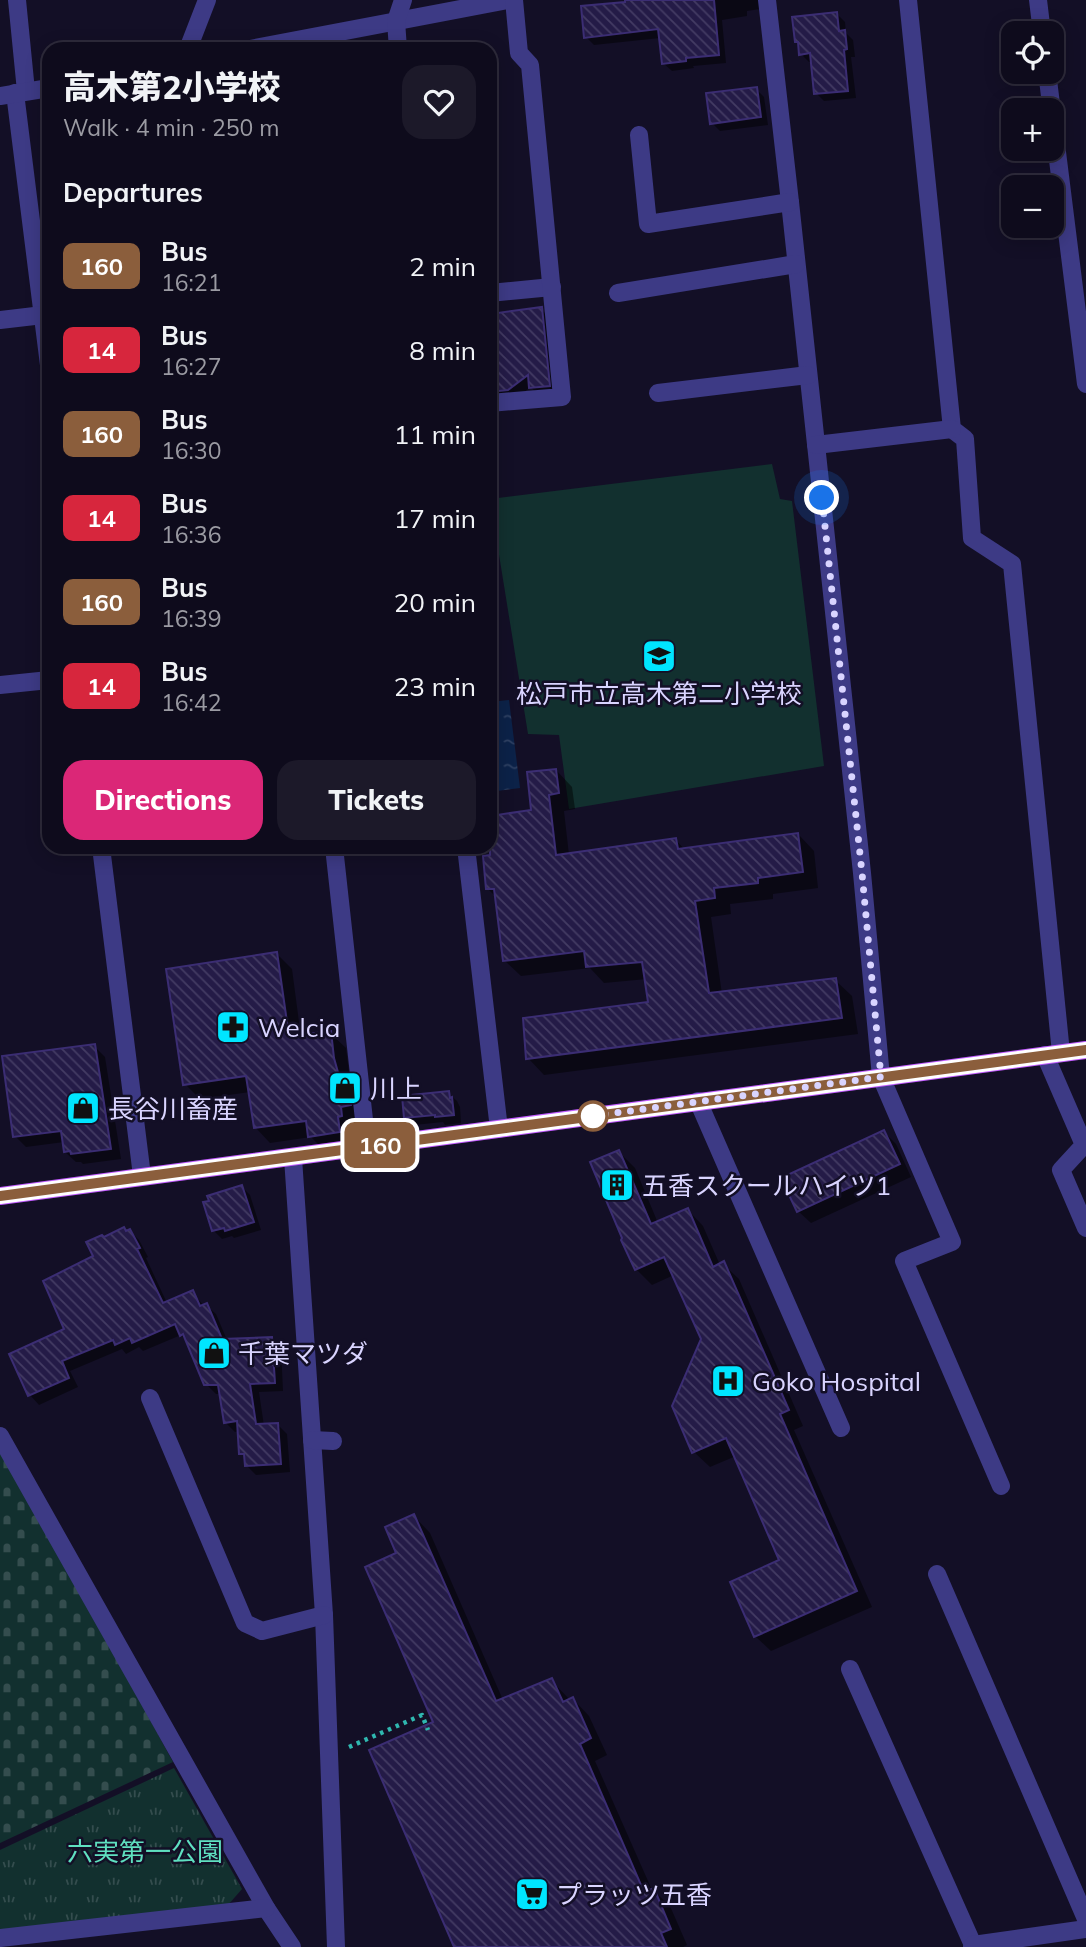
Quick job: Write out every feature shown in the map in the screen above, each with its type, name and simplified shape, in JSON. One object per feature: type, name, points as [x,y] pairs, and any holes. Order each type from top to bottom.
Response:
[{"type":"main road","points":[[0,1196],[1086,1050]]},
{"type":"street","points":[[17,0],[14,93],[42,308]]},
{"type":"street","points":[[191,42],[207,0]]},
{"type":"street","points":[[398,42],[396,21],[403,0]]},
{"type":"street","points":[[286,42],[508,0]]},
{"type":"street","points":[[497,402],[562,397],[530,65],[519,53],[514,0]]},
{"type":"street","points":[[766,0],[862,873],[881,1077],[952,1242],[904,1261],[1001,1486]]},
{"type":"street","points":[[908,0],[952,429]]},
{"type":"street","points":[[1038,0],[1041,21]]},
{"type":"street","points":[[1049,84],[1078,251],[1086,384]]},
{"type":"street","points":[[14,93],[42,89]]},
{"type":"street","points":[[639,135],[648,223],[790,202]]},
{"type":"street","points":[[618,293],[796,264]]},
{"type":"street","points":[[497,292],[552,287]]},
{"type":"street","points":[[0,320],[42,316]]},
{"type":"street","points":[[658,393],[808,375]]},
{"type":"street","points":[[816,445],[952,429],[965,439],[972,538],[1012,564],[1053,1054],[1084,1145],[1061,1170],[1086,1228]]},
{"type":"street","points":[[0,685],[42,681]]},
{"type":"street","points":[[102,854],[142,1176]]},
{"type":"street","points":[[335,854],[367,1147]]},
{"type":"street","points":[[467,854],[499,1129]]},
{"type":"street","points":[[698,1101],[841,1428]]},
{"type":"street","points":[[293,1158],[324,1615],[336,1947]]},
{"type":"street","points":[[149,1398],[245,1623],[262,1631],[324,1615]]},
{"type":"street","points":[[0,1436],[266,1908],[292,1947]]},
{"type":"street","points":[[312,1440],[333,1441]]},
{"type":"street","points":[[937,1574],[1086,1919]]},
{"type":"street","points":[[850,1669],[973,1946],[1086,1929]]},
{"type":"street","points":[[0,1938],[266,1908]]},
{"type":"path","points":[[348,1747],[422,1714],[428,1730]]},
{"type":"green space","points":[[772,464],[780,499],[792,501],[824,766],[569,809],[559,735],[528,734],[497,542],[497,498]]},
{"type":"green space","points":[[0,1445],[173,1762],[0,1843]]},
{"type":"green space","name":"六実第一公園","points":[[174,1768],[242,1889],[228,1905],[0,1930],[0,1850]]},
{"type":"water","points":[[509,700],[520,788],[497,791],[497,701]]},
{"type":"building","points":[[625,0],[714,0],[719,55],[686,58],[686,61],[662,64],[658,29],[584,38],[581,6]]},
{"type":"building","points":[[837,12],[839,31],[845,30],[848,91],[814,94],[810,53],[799,55],[792,17]]},
{"type":"building","points":[[757,87],[761,117],[710,124],[706,93]]},
{"type":"building","points":[[542,307],[550,386],[529,388],[528,375],[508,390],[497,391],[497,313]]},
{"type":"building","points":[[556,769],[559,793],[549,795],[556,855],[676,838],[678,849],[798,833],[803,872],[758,878],[758,883],[714,888],[715,898],[695,901],[709,993],[836,978],[842,1018],[526,1059],[523,1018],[648,1002],[642,962],[586,967],[584,951],[503,961],[494,889],[486,889],[483,856],[497,854],[497,815],[531,810],[527,772]]},
{"type":"building","points":[[277,952],[289,1036],[331,1031],[339,1076],[348,1074],[351,1105],[341,1107],[342,1116],[338,1117],[340,1132],[308,1137],[306,1121],[254,1128],[246,1076],[183,1085],[166,969]]},
{"type":"building","points":[[95,1044],[111,1149],[71,1154],[70,1151],[64,1152],[61,1131],[13,1137],[2,1056]]},
{"type":"building","points":[[449,1091],[454,1115],[404,1118],[402,1096]]},
{"type":"building","points":[[884,1130],[900,1164],[797,1212],[781,1178]]},
{"type":"building","points":[[619,1150],[651,1224],[688,1208],[713,1267],[724,1261],[789,1410],[780,1414],[857,1591],[754,1637],[730,1582],[779,1560],[726,1438],[692,1453],[672,1406],[701,1339],[664,1257],[635,1270],[621,1240],[590,1162]]},
{"type":"building","points":[[242,1185],[254,1222],[225,1231],[224,1228],[212,1231],[203,1202],[209,1201],[207,1196]]},
{"type":"building","points":[[124,1227],[126,1231],[130,1229],[140,1248],[137,1249],[163,1303],[193,1290],[200,1306],[207,1303],[222,1339],[272,1337],[275,1383],[250,1384],[256,1424],[278,1423],[281,1464],[245,1466],[244,1454],[239,1454],[237,1421],[224,1423],[218,1385],[204,1385],[183,1334],[180,1336],[175,1324],[132,1343],[130,1338],[115,1345],[113,1340],[62,1361],[69,1378],[28,1396],[9,1354],[64,1329],[43,1281],[93,1256],[86,1242]]},
{"type":"building","points":[[414,1514],[496,1701],[552,1678],[563,1702],[573,1697],[591,1738],[580,1744],[644,1892],[654,1888],[671,1929],[661,1933],[667,1947],[454,1947],[369,1750],[433,1722],[365,1567],[396,1553],[385,1527]]},
{"type":"bus line","name":"160","points":[[0,1196],[1086,1050]]},
{"type":"place","name":"松戸市立高木第二小学校","points":[[659,656]]},
{"type":"place","name":"Welcia","points":[[233,1027]]},
{"type":"place","name":"川上","points":[[345,1088]]},
{"type":"place","name":"長谷川畜産","points":[[83,1108]]},
{"type":"place","name":"五香スクールハイツ1","points":[[617,1185]]},
{"type":"place","name":"千葉マツダ","points":[[214,1353]]},
{"type":"place","name":"Goko Hospital","points":[[728,1381]]},
{"type":"place","name":"プラッツ五香","points":[[532,1894]]},
{"type":"route","points":[[593,1116],[881,1077],[822,498]]}]
